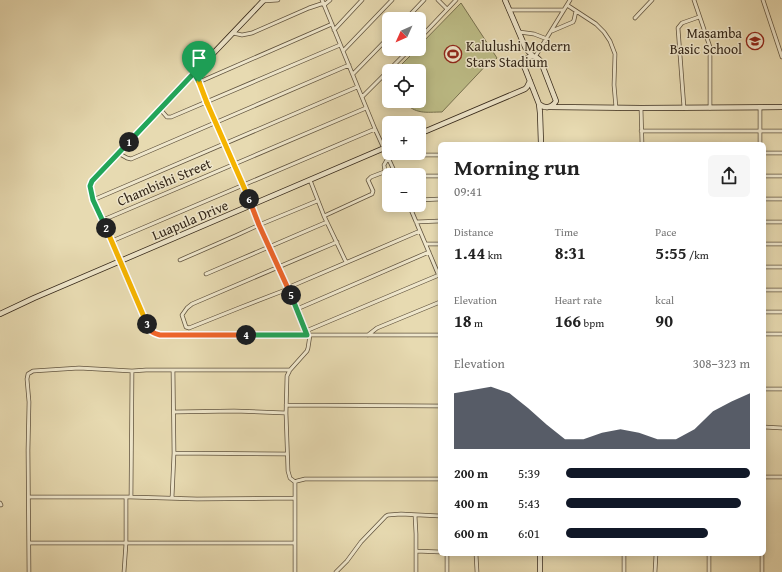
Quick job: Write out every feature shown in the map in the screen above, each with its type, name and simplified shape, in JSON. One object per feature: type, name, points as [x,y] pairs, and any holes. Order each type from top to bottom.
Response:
[{"type":"street","points":[[278,0],[264,1],[118,153],[92,181],[90,186],[93,200],[151,332],[160,335],[438,335]]},
{"type":"street","points":[[233,33],[242,35],[252,33],[330,0]]},
{"type":"street","points":[[334,30],[362,0]]},
{"type":"street","points":[[343,51],[392,0]]},
{"type":"street","points":[[413,12],[424,0]]},
{"type":"street","points":[[438,0],[447,9]]},
{"type":"street","points":[[426,32],[456,0]]},
{"type":"street","points":[[505,0],[526,49],[534,56],[539,58],[556,101],[564,108]]},
{"type":"street","points":[[525,61],[534,56],[547,39],[570,0]]},
{"type":"street","points":[[635,18],[652,0]]},
{"type":"street","points":[[694,0],[710,47],[710,108]]},
{"type":"street","points":[[763,0],[782,56]]},
{"type":"street","points":[[323,3],[382,144]]},
{"type":"street","points":[[567,5],[596,24],[604,32],[614,49],[616,61],[614,85],[616,108]]},
{"type":"street","points":[[509,10],[564,10]]},
{"type":"street","points":[[551,31],[573,22],[576,11]]},
{"type":"street","points":[[684,108],[678,28],[682,23],[699,17]]},
{"type":"street","points":[[199,82],[332,24]]},
{"type":"street","points":[[519,32],[534,34],[547,39]]},
{"type":"street","points":[[352,74],[382,44]]},
{"type":"street","points":[[160,109],[169,118],[340,45]]},
{"type":"street","points":[[526,49],[524,66],[539,104],[541,142]]},
{"type":"street","points":[[362,97],[403,56]]},
{"type":"street","points":[[118,153],[131,159],[349,65]]},
{"type":"street","points":[[194,73],[259,225],[309,335],[307,351],[290,370],[287,376],[287,454],[289,475],[295,482],[295,572]]},
{"type":"street","points":[[426,131],[525,89],[530,81]]},
{"type":"street","points":[[93,200],[357,87]]},
{"type":"street","points":[[525,89],[534,92]]},
{"type":"street","points":[[540,113],[543,109],[554,104],[556,101]]},
{"type":"street","points":[[539,104],[548,107],[564,108],[782,107]]},
{"type":"street","name":"Chambishi Street","points":[[103,220],[366,108]]},
{"type":"street","points":[[641,108],[642,142]]},
{"type":"street","points":[[760,108],[760,142]]},
{"type":"street","points":[[112,241],[375,129]]},
{"type":"street","points":[[641,131],[782,130]]},
{"type":"street","name":"Luapula Drive","points":[[0,314],[382,149]]},
{"type":"street","points":[[766,153],[782,153]]},
{"type":"street","points":[[426,155],[438,155]]},
{"type":"street","points":[[324,216],[372,194],[373,191],[368,180],[371,177],[384,172],[384,165],[387,160]]},
{"type":"street","points":[[426,176],[438,176]]},
{"type":"street","points":[[766,176],[782,176]]},
{"type":"street","points":[[310,180],[317,201],[346,262]]},
{"type":"street","points":[[426,200],[438,199]]},
{"type":"street","points":[[766,199],[782,199]]},
{"type":"street","points":[[180,260],[317,201]]},
{"type":"street","points":[[412,212],[438,272]]},
{"type":"street","points":[[206,274],[327,222]]},
{"type":"street","points":[[416,222],[438,222]]},
{"type":"street","points":[[766,222],[782,222]]},
{"type":"street","points":[[184,335],[185,329],[187,328],[288,288],[420,231]]},
{"type":"street","points":[[187,328],[182,315],[189,306],[337,242]]},
{"type":"street","points":[[426,244],[438,244]]},
{"type":"street","points":[[766,244],[782,244]]},
{"type":"street","points":[[297,309],[429,252]]},
{"type":"street","points":[[766,267],[782,267]]},
{"type":"street","points":[[306,331],[438,277]]},
{"type":"street","points":[[766,290],[782,290]]},
{"type":"street","points":[[368,335],[377,328],[438,303]]},
{"type":"street","points":[[766,312],[782,312]]},
{"type":"street","points":[[766,334],[782,334]]},
{"type":"street","points":[[29,572],[28,374],[33,371],[68,368],[132,371],[290,370]]},
{"type":"street","points":[[172,498],[174,453],[173,370]]},
{"type":"street","points":[[131,497],[132,371]]},
{"type":"street","points":[[766,389],[782,388]]},
{"type":"street","points":[[286,405],[438,406]]},
{"type":"street","points":[[174,412],[234,411],[286,413]]},
{"type":"street","points":[[766,427],[782,428]]},
{"type":"street","points":[[174,453],[287,454]]},
{"type":"street","points":[[766,477],[782,477]]},
{"type":"street","points":[[295,482],[305,479],[438,479]]},
{"type":"street","points":[[29,497],[131,497],[198,499],[295,498]]},
{"type":"street","points":[[124,572],[126,543],[126,497]]},
{"type":"street","points":[[336,572],[347,561],[361,542],[386,516],[401,514],[438,516]]},
{"type":"street","points":[[415,515],[416,572]]},
{"type":"street","points":[[29,543],[295,543]]},
{"type":"street","points":[[416,551],[438,552]]},
{"type":"street","points":[[447,556],[447,572]]},
{"type":"street","points":[[476,556],[476,572]]},
{"type":"street","points":[[540,556],[540,572]]},
{"type":"street","points":[[624,556],[624,572]]},
{"type":"street","points":[[655,572],[656,556]]},
{"type":"street","points":[[709,556],[709,572]]},
{"type":"street","points":[[762,556],[762,572]]},
{"type":"green space","name":"Kalulushi Modern Stars Stadium","points":[[461,3],[497,58],[495,60],[491,60],[442,112],[421,112],[411,108],[426,108],[426,64],[402,64],[410,56],[426,56],[426,39]]},
{"type":"place","name":"Masamba Basic School","points":[[755,41]]},
{"type":"place","name":"Kalulushi Modern Stars Stadium","points":[[453,54]]},
{"type":"route","points":[[194,73],[199,82],[307,335],[154,334],[149,329],[103,220],[93,200],[90,186],[92,181],[194,73]]}]
